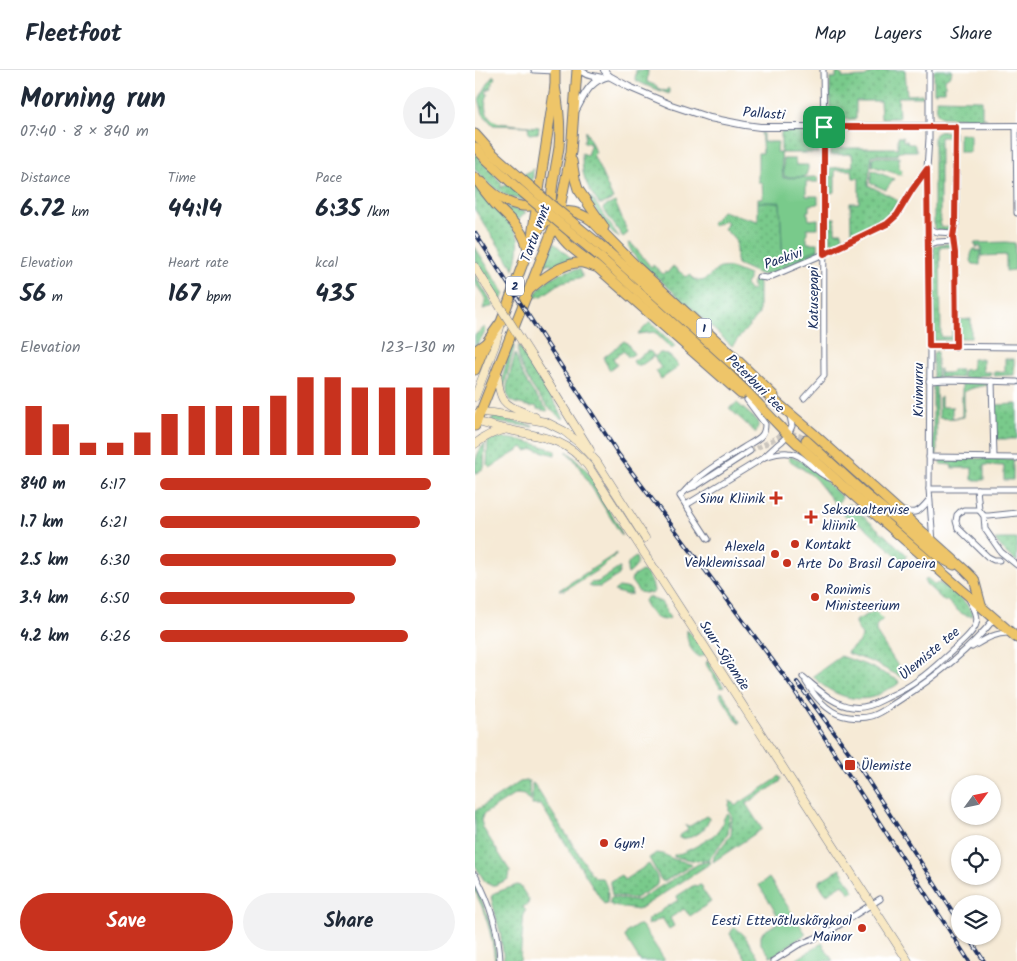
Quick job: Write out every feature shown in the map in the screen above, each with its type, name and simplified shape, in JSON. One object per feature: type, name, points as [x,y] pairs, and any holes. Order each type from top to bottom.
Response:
[{"type":"main road","name":"Tartu mnt","points":[[475,370],[486,343],[501,322],[532,239],[557,70]]},
{"type":"main road","name":"Tartu mnt","points":[[476,417],[497,370],[556,218],[571,152],[578,70]]},
{"type":"main road","name":"1","points":[[555,86],[560,112],[559,146],[551,199],[560,234],[569,245],[598,268],[747,400],[774,421]]},
{"type":"main road","name":"Peterburi tee","points":[[475,134],[489,156]]},
{"type":"main road","name":"Peterburi tee","points":[[475,148],[489,156],[549,202],[749,394],[788,435],[843,486],[1015,636]]},
{"type":"main road","name":"1","points":[[571,152],[575,179],[579,189],[618,248]]},
{"type":"main road","points":[[475,176],[487,189],[504,201],[523,206],[537,205],[551,199],[565,183]]},
{"type":"main road","points":[[475,176],[484,191],[521,231],[528,249]]},
{"type":"main road","name":"1","points":[[556,218],[570,211],[585,215],[637,267],[770,391],[787,412]]},
{"type":"main road","points":[[532,239],[540,227],[556,218]]},
{"type":"main road","name":"Peterburi tee","points":[[602,253],[787,412],[966,571],[974,579],[981,606]]},
{"type":"main road","points":[[528,291],[549,274],[575,264],[583,263],[598,268]]},
{"type":"main road","points":[[475,267],[645,538]]},
{"type":"main road","points":[[475,397],[495,346],[501,322]]},
{"type":"main road","points":[[475,351],[486,343]]},
{"type":"main road","points":[[497,370],[498,388],[502,399],[513,408],[534,416],[563,431],[578,442],[596,460]]},
{"type":"main road","points":[[476,417],[493,413],[546,422]]},
{"type":"main road","name":"Suur-Sõjamäe","points":[[476,417],[505,429],[541,436],[564,445],[588,466],[908,961]]},
{"type":"main road","points":[[475,444],[486,436],[505,429]]},
{"type":"main road","points":[[806,440],[866,495],[939,557],[966,571]]},
{"type":"street","points":[[534,70],[557,70]]},
{"type":"street","points":[[578,70],[590,76],[602,78]]},
{"type":"street","points":[[574,113],[588,88],[602,78],[609,76],[604,70]]},
{"type":"street","name":"Katusepapi","points":[[804,398],[825,376],[823,317],[823,70]]},
{"type":"street","name":"Kivimurru","points":[[929,70],[927,169],[929,500],[933,542]]},
{"type":"street","name":"Pallasti","points":[[609,76],[651,97],[710,118],[760,127],[1016,126]]},
{"type":"street","points":[[1016,126],[1017,212]]},
{"type":"street","points":[[956,127],[954,233],[956,346]]},
{"type":"street","name":"Paekivi","points":[[759,277],[770,277],[887,224],[897,215],[927,169]]},
{"type":"street","points":[[928,229],[954,233]]},
{"type":"street","points":[[928,245],[937,242],[954,241]]},
{"type":"street","points":[[929,346],[1017,347]]},
{"type":"street","points":[[929,381],[1017,382]]},
{"type":"street","points":[[992,381],[994,457]]},
{"type":"street","points":[[708,539],[680,496],[703,474],[764,433],[765,424],[747,400]]},
{"type":"street","points":[[686,505],[763,458],[788,435],[792,426],[787,412]]},
{"type":"street","points":[[686,490],[696,486],[750,451]]},
{"type":"street","points":[[763,458],[775,454],[788,453],[796,455],[804,459],[817,471],[843,486]]},
{"type":"street","points":[[929,457],[1017,458]]},
{"type":"street","points":[[929,489],[1017,489]]},
{"type":"street","points":[[977,489],[979,510],[984,516],[985,529],[1001,552],[1017,565]]},
{"type":"street","points":[[896,508],[916,513],[929,500]]},
{"type":"street","points":[[979,510],[964,510],[960,512],[957,515],[956,521],[958,528],[988,557],[999,560]]},
{"type":"street","points":[[984,516],[1017,513]]},
{"type":"street","name":"Ülemiste tee","points":[[965,592],[977,614],[977,621],[973,631],[920,679],[875,704],[863,707],[841,704],[823,694],[803,677],[813,694],[823,705],[835,713],[847,717],[871,716],[881,712],[918,689],[967,649],[995,618]]},
{"type":"street","name":"Ülemiste tee","points":[[967,649],[1001,633],[1015,636]]},
{"type":"street","points":[[475,875],[484,893],[493,919],[501,961]]},
{"type":"street","points":[[773,961],[798,945],[825,934],[880,899]]},
{"type":"green space","points":[[636,70],[648,70],[647,82],[666,91],[668,88],[669,94],[635,80]]},
{"type":"green space","points":[[875,70],[905,70],[907,95],[922,94],[923,97],[898,97],[899,118],[881,118],[880,101],[856,101],[856,119],[832,117],[830,115],[830,78],[836,78],[836,74],[839,73],[843,78],[865,77]]},
{"type":"green space","points":[[934,70],[952,70],[951,75],[945,79],[945,91],[934,92]]},
{"type":"green space","points":[[493,75],[495,77],[490,89],[488,88],[486,93],[488,94],[486,111],[488,115],[499,123],[539,127],[538,133],[529,134],[528,126],[493,125],[483,114],[479,99]]},
{"type":"green space","points":[[936,99],[982,100],[982,117],[987,119],[941,117],[937,113]]},
{"type":"green space","points":[[586,131],[596,153],[593,154],[613,199],[603,204],[599,204],[588,186],[584,175],[582,153],[587,155],[590,146],[590,144],[584,142]]},
{"type":"green space","points":[[941,131],[954,132],[954,139],[952,137],[940,137],[940,227],[952,227],[952,218],[954,218],[953,227],[948,231],[934,229],[934,137],[935,134]]},
{"type":"green space","points":[[761,132],[763,133],[763,142],[778,142],[777,152],[781,153],[783,178],[818,177],[818,182],[806,182],[806,196],[818,196],[818,204],[809,205],[807,214],[809,220],[818,219],[818,228],[807,228],[806,237],[807,243],[818,243],[818,249],[783,264],[780,202],[758,202],[758,198],[763,198],[762,182],[758,182],[758,153],[763,153]]},
{"type":"green space","points":[[781,132],[816,133],[818,153],[781,153]]},
{"type":"green space","points":[[959,134],[970,134],[970,152],[959,152]]},
{"type":"green space","points":[[839,135],[839,138],[834,138],[835,148],[898,148],[898,137],[903,137],[903,141],[907,141],[908,144],[914,144],[917,151],[898,151],[897,155],[872,155],[868,185],[898,201],[887,216],[853,233],[851,230],[850,203],[859,203],[859,178],[853,178],[852,170],[835,170],[835,192],[831,193],[830,168],[853,166],[852,154],[830,155],[831,136]]},
{"type":"green space","points":[[475,154],[502,183],[500,188],[533,169],[528,199],[513,198],[492,186],[475,169]]},
{"type":"green space","points":[[873,157],[899,157],[899,168],[902,170],[901,175],[872,166]]},
{"type":"green space","points":[[783,159],[795,159],[796,165],[808,165],[806,175],[804,177],[784,177]]},
{"type":"green space","points":[[872,170],[894,179],[886,190],[870,183]]},
{"type":"green space","points":[[475,184],[505,218],[518,237],[518,253],[514,269],[475,210]]},
{"type":"green space","points":[[590,197],[619,237],[602,221],[588,199]]},
{"type":"green space","points":[[780,201],[783,264],[818,249],[818,254],[779,271],[764,275],[737,264],[736,243],[734,238],[724,229],[728,223],[724,220],[714,226],[711,224],[722,211],[758,221],[758,202]]},
{"type":"green space","points":[[615,202],[628,233],[623,237],[603,209]]},
{"type":"green space","points":[[501,205],[513,209],[526,212],[517,222]]},
{"type":"green space","points":[[830,218],[835,218],[835,232],[842,232],[843,238],[831,244]]},
{"type":"green space","points":[[554,243],[573,262],[548,271],[552,265],[551,263],[542,267]]},
{"type":"green space","points":[[628,243],[632,244],[651,267],[653,265],[663,274],[667,273],[673,266],[686,277],[690,275],[695,280],[702,281],[718,269],[725,267],[749,275],[749,280],[745,285],[750,291],[754,289],[752,286],[753,281],[759,279],[759,314],[732,346],[641,263],[633,254]]},
{"type":"green space","points":[[974,243],[1015,243],[1015,270],[1006,271],[1006,255],[981,256],[981,246],[977,246],[977,248]]},
{"type":"green space","points":[[940,244],[953,246],[954,256],[952,256],[952,247],[940,247],[941,337],[952,337],[952,329],[955,329],[955,340],[934,340],[934,246]]},
{"type":"green space","points":[[475,247],[505,294],[500,301],[475,260]]},
{"type":"green space","points":[[974,249],[976,251],[980,250],[980,265],[973,264],[971,261]]},
{"type":"green space","points":[[580,269],[583,277],[562,282],[542,296],[533,298],[537,291],[552,277]]},
{"type":"green space","points":[[475,275],[494,306],[483,309],[486,299],[475,283]]},
{"type":"green space","points":[[971,319],[971,338],[959,338],[959,320]]},
{"type":"green space","points":[[650,322],[675,346],[672,349],[654,332],[638,334]]},
{"type":"green space","points":[[485,327],[486,331],[475,347],[475,335]]},
{"type":"green space","points":[[624,341],[634,354],[628,357],[624,351],[613,358],[617,365],[610,370],[604,357]]},
{"type":"green space","points":[[512,343],[514,349],[503,394],[503,375]]},
{"type":"green space","points":[[519,345],[564,418],[562,419],[547,406],[532,386],[519,360]]},
{"type":"green space","points":[[648,351],[654,356],[643,364],[636,366],[633,361]]},
{"type":"green space","points":[[937,351],[937,379],[933,379],[933,353]]},
{"type":"green space","points":[[660,353],[671,357],[678,366],[661,379],[656,371],[661,368],[654,357]]},
{"type":"green space","points":[[515,354],[527,383],[547,411],[515,403],[511,401],[507,394],[507,386]]},
{"type":"green space","points":[[972,359],[983,359],[983,372],[991,372],[990,375],[978,376],[977,378],[963,378],[963,370],[972,369]]},
{"type":"green space","points":[[1005,359],[1014,359],[1014,375],[994,376],[993,372],[1005,372]]},
{"type":"green space","points":[[939,369],[940,373],[951,373],[952,370],[961,370],[961,378],[939,377]]},
{"type":"green space","points":[[936,382],[937,454],[934,455],[933,383]]},
{"type":"green space","points":[[962,383],[989,383],[988,385],[964,392],[964,417],[952,419],[939,418],[939,398],[941,397],[941,407],[954,407],[952,409],[952,418],[962,417]]},
{"type":"green space","points":[[737,403],[759,422],[756,433],[729,408]]},
{"type":"green space","points":[[1017,404],[1017,439],[996,439],[995,405]]},
{"type":"green space","points":[[492,417],[503,418],[533,427],[492,422]]},
{"type":"green space","points":[[496,438],[518,440],[549,448],[555,451],[555,455],[534,449],[526,451],[523,447],[490,468],[487,465],[488,441]]},
{"type":"green space","points":[[485,443],[484,468],[475,474],[477,457]]},
{"type":"green space","points":[[567,451],[590,475],[622,536],[577,464]]},
{"type":"green space","points":[[789,456],[802,462],[823,479],[841,496],[842,498],[837,504],[843,509],[848,504],[851,505],[907,555],[905,558],[911,566],[908,566],[865,527],[844,515],[817,481],[789,460]]},
{"type":"green space","points":[[940,458],[1013,459],[1013,480],[1004,480],[1004,466],[984,465],[984,480],[972,480],[972,468],[952,468],[951,465],[940,464]]},
{"type":"green space","points":[[1017,539],[1017,562],[1006,553],[995,540]]},
{"type":"green space","points":[[617,553],[607,563],[592,573],[564,590],[559,590]]},
{"type":"green space","points":[[636,557],[635,567],[628,574],[628,564]]},
{"type":"green space","points":[[619,568],[619,575],[600,587],[590,587],[590,583],[598,582]]},
{"type":"green space","points":[[642,571],[649,576],[652,582],[654,591],[652,594],[639,592],[631,581],[632,577]]},
{"type":"green space","points":[[927,578],[935,585],[937,583],[942,584],[953,591],[968,606],[973,616],[962,613],[946,600],[945,602],[924,582]]},
{"type":"green space","points":[[619,587],[630,589],[632,594],[627,595],[614,591]]},
{"type":"green space","points":[[648,597],[661,602],[670,618],[662,620],[654,616],[644,601]]},
{"type":"green space","points":[[875,611],[883,619],[876,626],[876,632],[905,677],[903,678],[872,662],[847,653],[859,642],[862,636],[855,621]]},
{"type":"green space","points":[[687,630],[706,654],[700,657],[691,649],[687,638]]},
{"type":"green space","points":[[841,656],[869,666],[898,680],[899,683],[876,696],[861,699],[846,697],[831,691],[813,676]]},
{"type":"green space","points":[[708,660],[723,688],[720,687],[707,666]]},
{"type":"green space","points":[[721,692],[739,720],[739,724],[720,695]]},
{"type":"green space","points":[[779,776],[780,782],[746,804],[762,829],[713,862],[714,856],[731,835],[732,815],[729,811],[729,801],[735,806]]},
{"type":"green space","points":[[529,781],[530,802],[524,795],[514,795],[484,814],[481,820],[483,828],[510,871],[507,880],[491,885],[486,883],[475,865],[475,811],[520,782]]},
{"type":"green space","points":[[532,783],[591,873],[596,878],[602,878],[606,884],[608,890],[607,903],[604,904],[541,805],[532,805]]},
{"type":"green space","points":[[728,813],[730,815],[728,834],[709,859],[697,861],[674,857],[674,855],[691,849],[716,833]]},
{"type":"green space","points":[[706,816],[709,818],[708,823],[702,831],[689,838],[679,838],[688,830],[685,825],[690,826]]},
{"type":"green space","points":[[656,853],[691,863],[692,865],[662,881],[649,858]]},
{"type":"green space","points":[[709,861],[711,863],[638,910],[609,904],[613,897],[633,901],[638,900],[698,864]]},
{"type":"green space","points":[[649,864],[658,880],[656,886],[634,899],[612,895],[610,881],[621,875],[624,880]]},
{"type":"green space","points":[[840,869],[854,891],[849,892],[843,884],[827,894],[825,893],[819,881]]},
{"type":"green space","points":[[769,878],[806,934],[771,957],[761,944],[761,936],[763,932],[781,921],[759,885]]},
{"type":"green space","points":[[517,885],[520,886],[529,900],[528,904],[523,907],[526,911],[524,912],[520,961],[504,961],[500,932],[491,897],[494,893]]},
{"type":"green space","points":[[694,885],[701,885],[711,902],[690,916],[684,909],[670,918],[674,926],[669,929],[662,918],[647,924],[648,919],[678,900],[677,896]]},
{"type":"green space","points":[[475,886],[489,922],[497,961],[495,961],[490,931]]},
{"type":"green space","points":[[638,925],[643,927],[664,961],[640,961],[625,937],[627,932]]},
{"type":"green space","points":[[735,927],[744,935],[761,961],[747,961],[730,934]]},
{"type":"green space","points":[[822,943],[833,961],[794,961]]},
{"type":"tunnel","points":[[750,451],[787,433],[796,434],[806,440]]},
{"type":"railway","points":[[475,233],[619,455],[788,681],[969,961]]},
{"type":"railway","points":[[797,682],[856,762],[951,909]]},
{"type":"railway","points":[[974,945],[984,961]]},
{"type":"place","name":"Sinu Kliinik","points":[[776,498]]},
{"type":"place","name":"Seksuaaltervise kliinik","points":[[811,517]]},
{"type":"place","name":"Kontakt","points":[[795,544]]},
{"type":"place","name":"Alexela Vehklemissaal","points":[[775,554]]},
{"type":"place","name":"Arte Do Brasil Capoeira","points":[[787,563]]},
{"type":"place","name":"Ronimis Ministeerium","points":[[815,597]]},
{"type":"place","name":"Ülemiste","points":[[850,765]]},
{"type":"place","name":"Gym!","points":[[604,843]]},
{"type":"place","name":"Eesti Ettevõtluskõrgkool Mainor","points":[[862,928]]},
{"type":"route","points":[[824,127],[956,127],[955,224],[953,237],[955,253],[956,346],[929,346],[927,169],[897,215],[887,224],[824,254],[824,127]]}]
